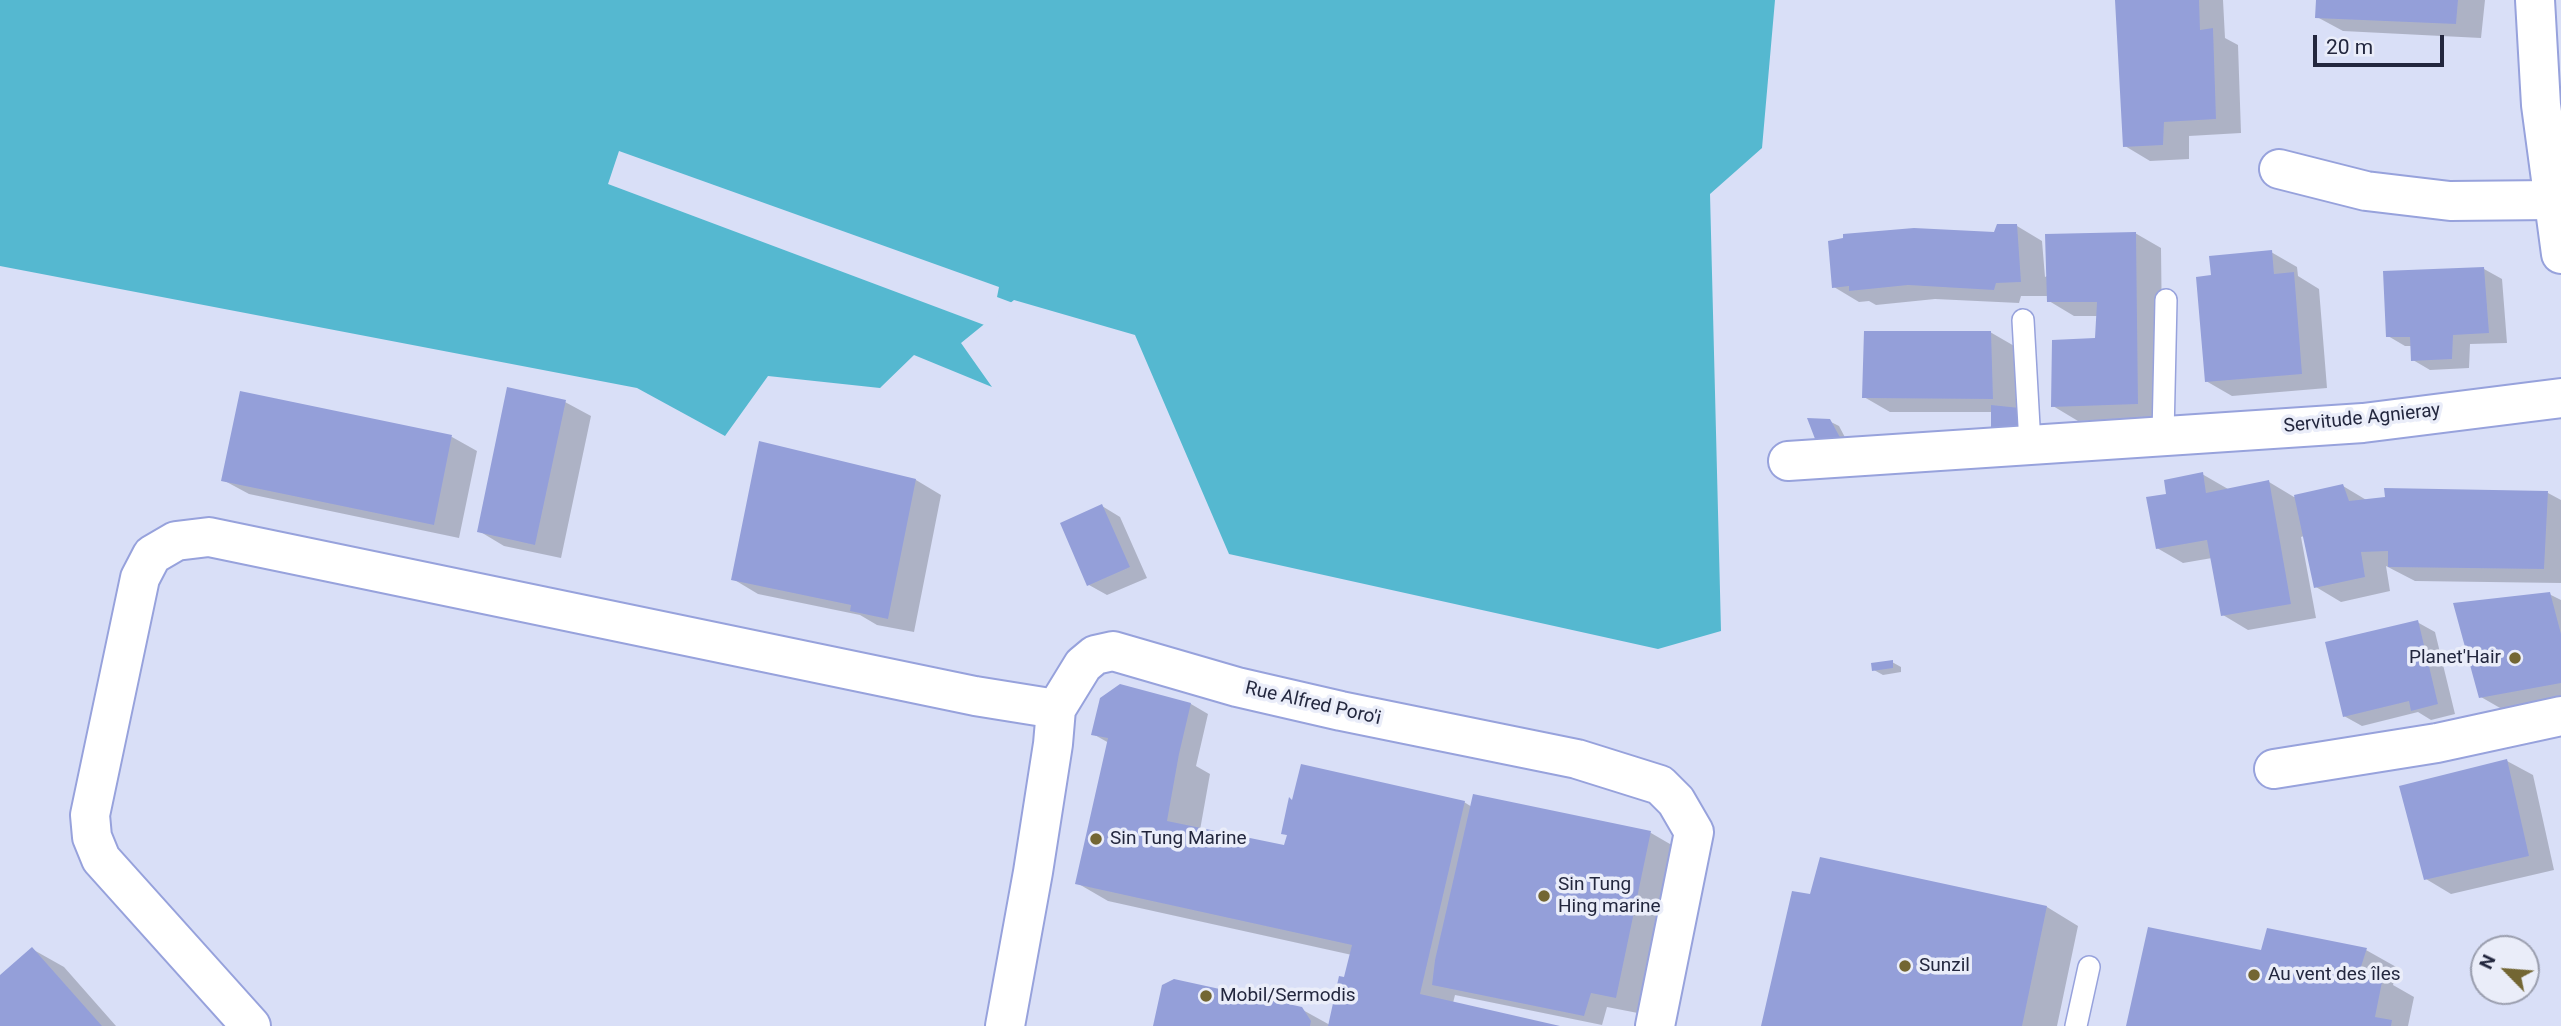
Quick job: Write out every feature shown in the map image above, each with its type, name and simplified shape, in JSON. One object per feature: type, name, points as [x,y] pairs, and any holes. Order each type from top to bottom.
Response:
[{"type":"street","points":[[2535,0],[2551,106],[2552,200],[2561,254]]},
{"type":"street","points":[[2279,169],[2366,191],[2450,201],[2552,200]]},
{"type":"street","name":"Servitude Agnieray","points":[[1788,461],[2364,422],[2561,398]]},
{"type":"street","points":[[251,1026],[101,859],[92,837],[90,815],[140,578],[152,555],[176,541],[209,537],[975,696],[1056,709]]},
{"type":"street","name":"Rue Alfred Poro'i","points":[[1005,1026],[1037,847],[1056,709],[1083,665],[1095,655],[1114,651],[1237,687],[1577,759],[1660,785],[1676,802],[1694,832],[1655,1026]]},
{"type":"street","points":[[2274,769],[2437,743],[2561,716]]},
{"type":"lane","points":[[2163,435],[2166,300]]},
{"type":"lane","points":[[2023,320],[2029,444]]},
{"type":"lane","points":[[2076,1026],[2090,967]]},
{"type":"water","points":[[0,0],[1775,0],[1762,148],[1710,194],[1721,631],[1658,649],[1229,554],[1135,335],[1014,300],[961,343],[992,387],[914,355],[880,388],[768,376],[725,436],[637,388],[0,266]]},
{"type":"pier","points":[[619,151],[999,287],[997,297],[1013,303],[987,326],[608,184]]},
{"type":"building","points":[[2115,0],[2199,0],[2200,30],[2213,28],[2216,119],[2164,122],[2163,145],[2123,147]]},
{"type":"building","points":[[2316,0],[2458,0],[2456,24],[2315,18]]},
{"type":"building","points":[[1997,224],[2017,224],[2021,282],[1996,283],[1994,290],[1908,285],[1849,291],[1849,286],[1832,288],[1828,241],[1843,238],[1843,234],[1914,228],[1994,232]]},
{"type":"building","points":[[2136,232],[2138,404],[2051,407],[2052,340],[2095,338],[2097,302],[2047,302],[2045,234]]},
{"type":"building","points":[[2272,250],[2274,274],[2294,272],[2302,374],[2205,382],[2196,277],[2211,275],[2209,256]]},
{"type":"building","points":[[2484,267],[2489,333],[2453,335],[2452,359],[2411,361],[2410,337],[2386,337],[2383,271]]},
{"type":"building","points":[[1864,331],[1991,331],[1993,399],[1862,398]]},
{"type":"building","points":[[507,387],[566,400],[535,545],[477,532]]},
{"type":"building","points":[[240,391],[452,435],[434,525],[221,481]]},
{"type":"building","points":[[1991,405],[2020,408],[2021,422],[2016,429],[1991,429]]},
{"type":"building","points":[[1807,418],[1830,419],[1842,441],[1817,444]]},
{"type":"building","points":[[759,441],[916,479],[888,619],[850,611],[851,605],[731,580]]},
{"type":"building","points":[[2203,472],[2206,493],[2269,480],[2291,604],[2221,616],[2207,540],[2156,549],[2146,497],[2166,494],[2164,480]]},
{"type":"building","points":[[2343,484],[2349,501],[2385,497],[2384,488],[2548,491],[2544,569],[2388,567],[2388,551],[2361,552],[2365,577],[2314,588],[2294,495]]},
{"type":"building","points":[[1102,504],[1130,567],[1087,586],[1060,523]]},
{"type":"building","name":"Planet'Hair","points":[[2550,592],[2561,634],[2561,683],[2479,698],[2453,603]]},
{"type":"building","points":[[2418,620],[2438,704],[2411,711],[2409,701],[2343,717],[2325,642]]},
{"type":"building","points":[[1893,660],[1893,668],[1872,671],[1871,663]]},
{"type":"building","points":[[1120,684],[1191,703],[1167,821],[1284,845],[1287,835],[1281,834],[1289,797],[1292,800],[1301,764],[1465,801],[1420,994],[1560,1026],[1328,1026],[1339,976],[1344,977],[1352,945],[1075,884],[1108,738],[1091,735],[1100,698]]},
{"type":"building","points":[[2507,759],[2529,856],[2424,880],[2399,786]]},
{"type":"building","name":"Sin Tung Hing marine","points":[[1473,794],[1651,831],[1616,998],[1591,993],[1584,1016],[1432,985],[1435,960]]},
{"type":"building","name":"Sunzil","points":[[1820,857],[2047,906],[2022,1026],[1761,1026],[1792,891],[1810,894]]},
{"type":"building","name":"Au vent des îles","points":[[2148,927],[2261,950],[2267,928],[2367,948],[2359,973],[2383,977],[2375,1017],[2392,1020],[2391,1026],[2126,1026]]},
{"type":"building","points":[[32,947],[102,1026],[0,1026],[0,975]]},
{"type":"building","name":"Mobil/Sermodis","points":[[1174,979],[1302,1007],[1311,1021],[1310,1026],[1153,1026],[1162,985]]},
{"type":"place","name":"Planet'Hair","points":[[2515,658]]},
{"type":"place","name":"Sin Tung Marine","points":[[1096,839]]},
{"type":"place","name":"Sin Tung Hing marine","points":[[1544,896]]},
{"type":"place","name":"Sunzil","points":[[1905,966]]},
{"type":"place","name":"Au vent des îles","points":[[2254,975]]},
{"type":"place","name":"Mobil/Sermodis","points":[[1206,996]]}]
